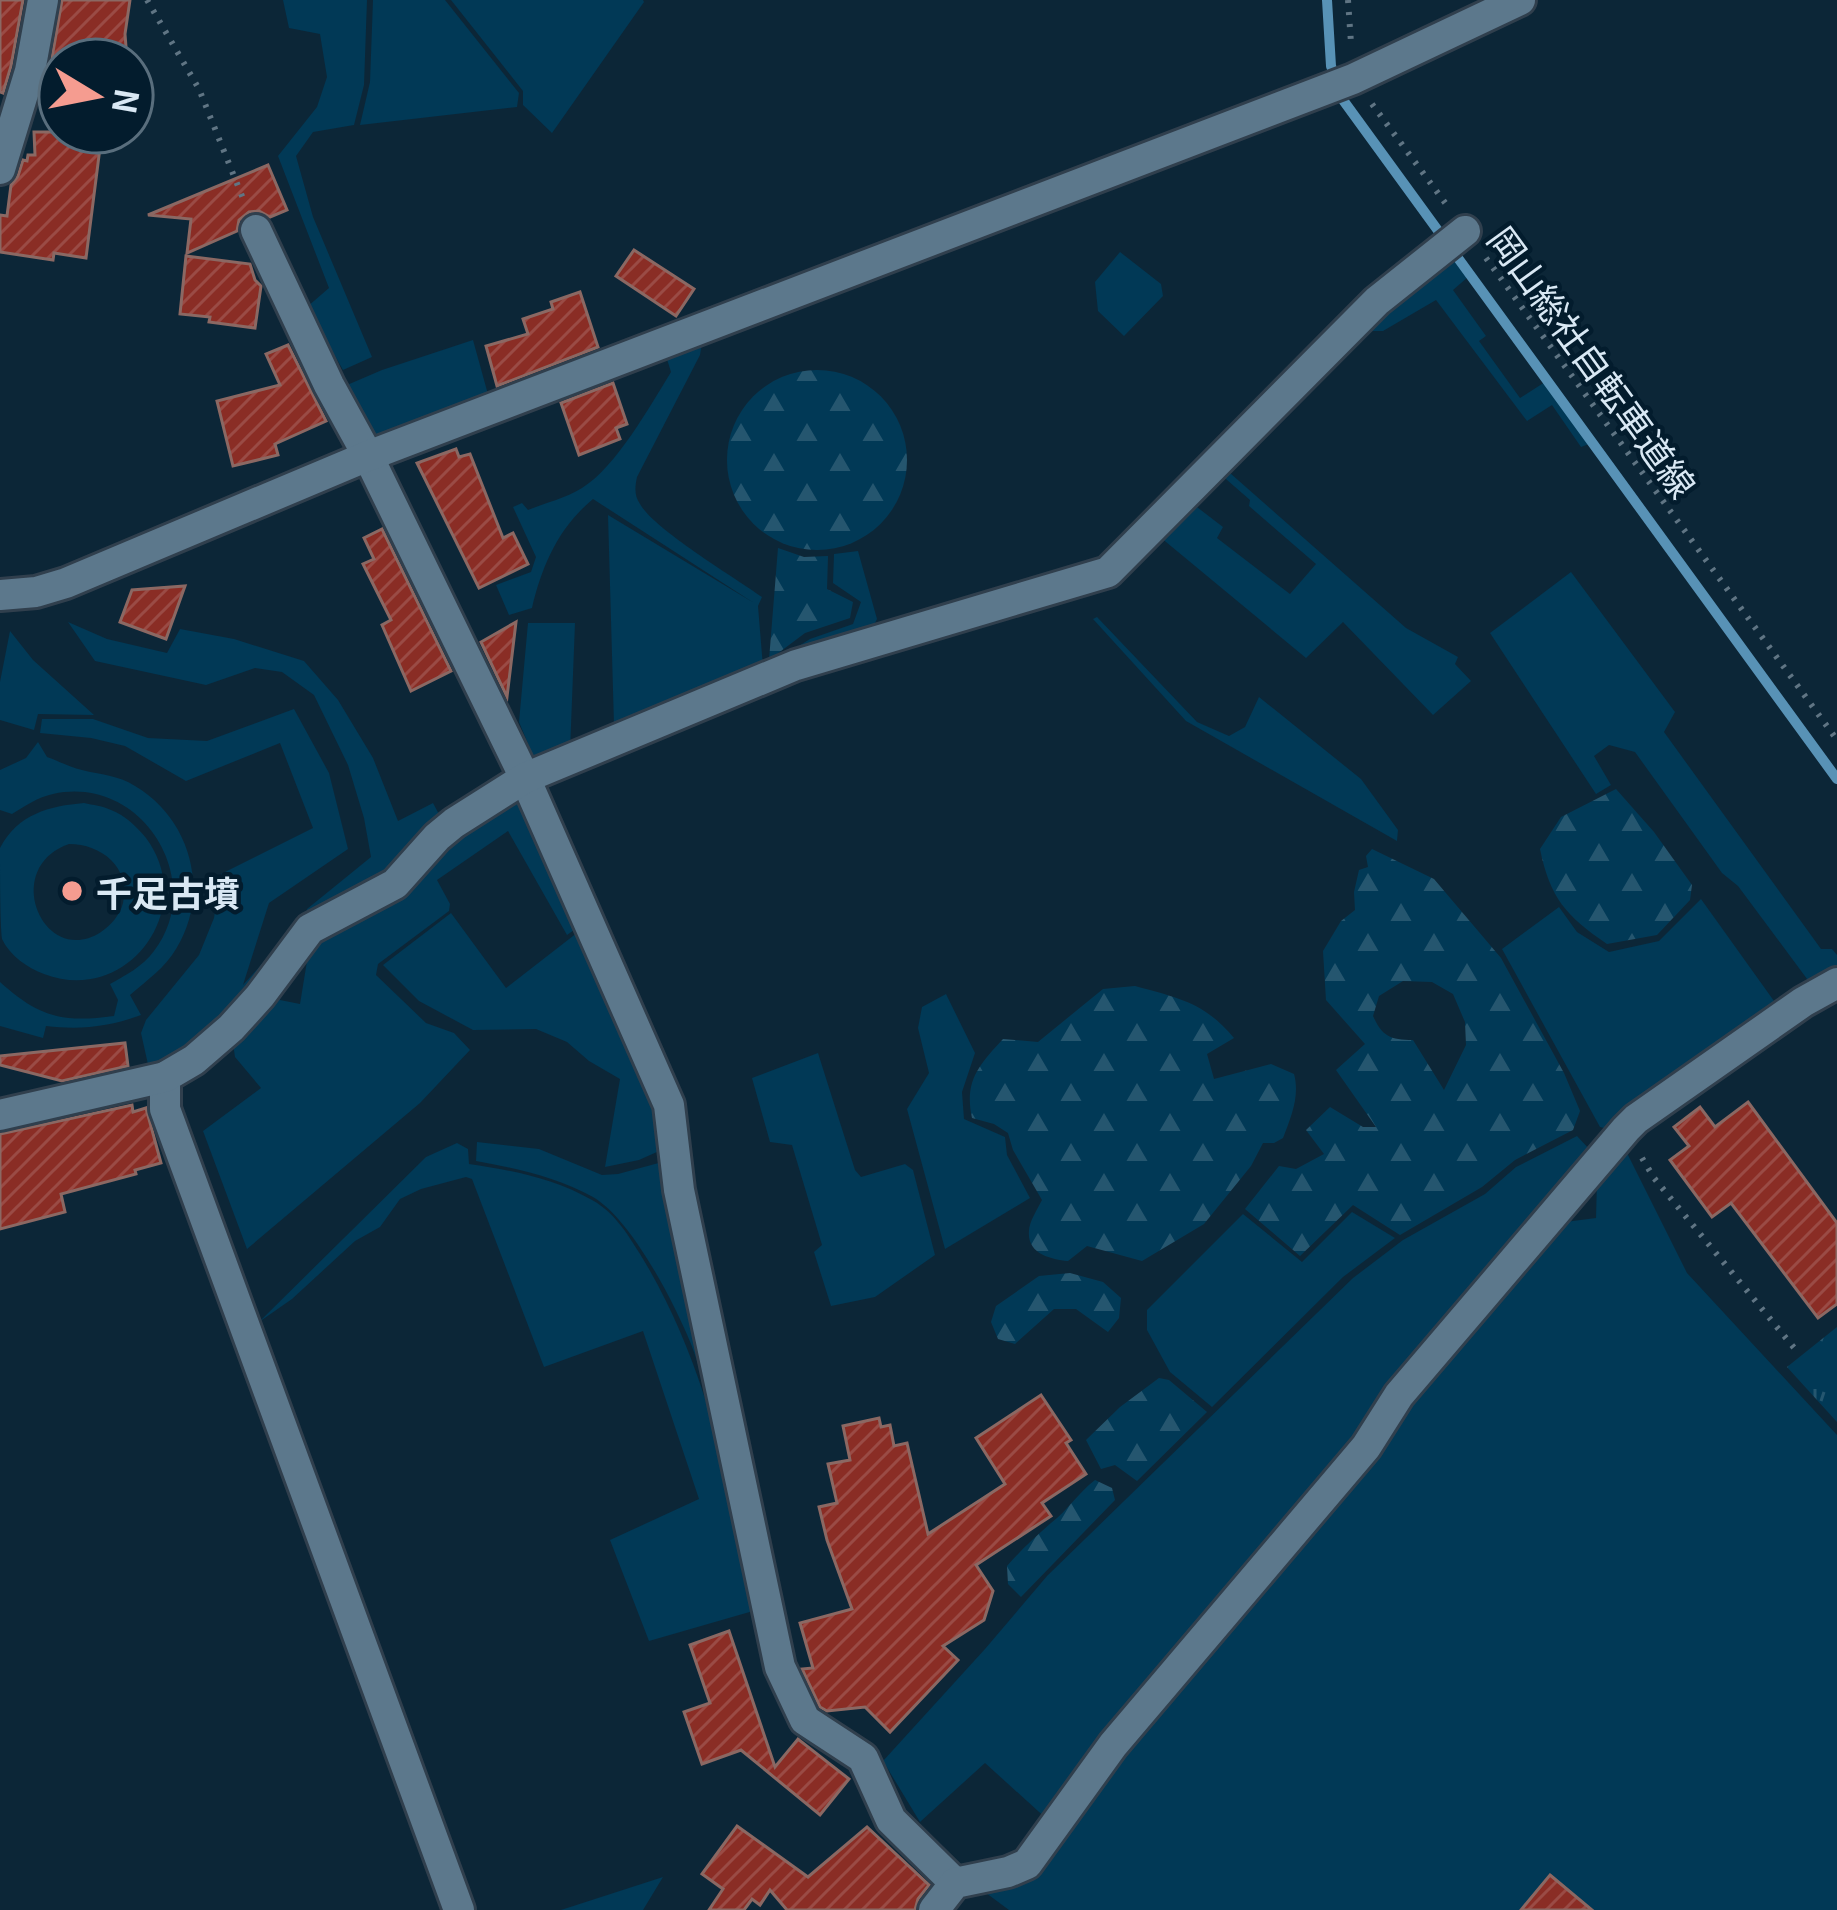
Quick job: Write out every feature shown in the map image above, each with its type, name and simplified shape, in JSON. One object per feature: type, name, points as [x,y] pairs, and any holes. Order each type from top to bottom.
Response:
[{"type":"street","points":[[0,169],[30,71],[43,0]]},
{"type":"street","points":[[0,596],[66,583],[368,456],[1344,82],[1520,0]]},
{"type":"street","points":[[256,230],[525,778],[669,1105],[679,1190],[780,1666],[805,1720],[863,1758],[891,1820],[955,1883]]},
{"type":"street","points":[[0,1115],[165,1077],[194,1060],[260,996],[310,929],[395,884],[454,823],[525,778],[796,665],[1108,572],[1377,301],[1456,239]]},
{"type":"street","points":[[934,1910],[955,1883],[1027,1864],[1113,1745],[1366,1447],[1399,1396],[1626,1129],[1803,1002],[1837,983]]},
{"type":"street","points":[[165,1077],[165,1109],[459,1910]]},
{"type":"path","points":[[147,0],[199,89],[256,230]]},
{"type":"path","points":[[1344,82],[1348,0]]},
{"type":"path","name":"岡山総社自転車道線","points":[[1344,82],[1456,239],[1837,740]]},
{"type":"path","points":[[1626,1129],[1654,1178],[1795,1349]]},
{"type":"green space","points":[[283,0],[367,0],[364,85],[354,125],[313,132],[296,156],[313,217],[372,357],[343,370],[307,307],[329,288],[278,156],[317,107],[327,77],[320,34],[289,28]]},
{"type":"green space","points":[[373,0],[445,0],[519,93],[517,107],[360,125],[370,82]]},
{"type":"green space","points":[[451,0],[644,2],[552,133],[523,105],[523,91]]},
{"type":"green space","points":[[1120,252],[1161,284],[1163,296],[1124,336],[1098,311],[1095,282]]},
{"type":"green space","points":[[1449,254],[1468,277],[1453,290],[1486,336],[1479,341],[1520,398],[1545,382],[1589,444],[1581,447],[1552,405],[1527,421],[1436,300],[1383,331],[1354,331]]},
{"type":"green space","points":[[473,340],[489,398],[380,436],[369,431],[347,385]]},
{"type":"green space","points":[[702,343],[637,477],[636,494],[661,527],[762,597],[758,606],[763,667],[614,725],[608,515],[754,603],[593,499],[553,548],[532,608],[509,615],[496,585],[531,572],[536,557],[513,507],[522,503],[528,510],[569,495],[595,478],[631,435],[671,372],[666,356]]},
{"type":"green space","points":[[817,370],[851,377],[881,396],[900,426],[907,460],[900,494],[881,524],[851,543],[817,550],[783,543],[753,524],[734,494],[727,460],[734,426],[753,396],[783,377]]},
{"type":"green space","points":[[1219,473],[1230,473],[1406,628],[1458,657],[1455,664],[1471,681],[1433,715],[1343,622],[1306,658],[1160,537],[1193,504],[1223,527],[1217,538],[1290,594],[1316,564]]},
{"type":"green space","points":[[778,548],[804,557],[828,556],[827,589],[853,602],[850,618],[805,633],[769,660]]},
{"type":"green space","points":[[858,551],[877,619],[869,635],[770,664],[810,639],[853,624],[861,602],[833,583],[834,554]]},
{"type":"green space","points":[[1571,572],[1675,712],[1664,732],[1821,949],[1832,949],[1837,955],[1837,972],[1813,987],[1738,886],[1722,873],[1635,752],[1609,745],[1594,756],[1611,785],[1596,794],[1490,633]]},
{"type":"green space","points":[[1097,617],[1197,722],[1229,736],[1245,727],[1259,697],[1361,779],[1398,830],[1397,841],[1186,721],[1093,619]]},
{"type":"green space","points":[[68,622],[107,639],[167,653],[180,629],[234,639],[304,661],[338,700],[373,758],[398,821],[433,803],[441,818],[398,864],[337,899],[227,1018],[149,1069],[141,1033],[146,1020],[199,955],[214,918],[221,874],[313,828],[280,743],[186,781],[125,746],[40,733],[42,719],[93,719],[148,738],[207,741],[294,709],[329,773],[348,849],[269,903],[243,985],[307,909],[371,857],[364,818],[348,765],[314,695],[282,672],[255,668],[206,685],[95,661]]},
{"type":"green space","points":[[528,623],[575,623],[570,751],[536,763],[519,722]]},
{"type":"green space","points":[[10,631],[33,660],[94,715],[38,714],[34,730],[0,720],[0,682]]},
{"type":"green space","points":[[38,742],[47,757],[122,780],[154,800],[182,837],[193,882],[187,927],[176,949],[130,995],[141,1015],[94,1026],[46,1026],[43,1038],[0,1026],[0,982],[52,1015],[114,1016],[118,1000],[110,984],[154,951],[169,923],[173,894],[169,865],[157,838],[138,816],[114,800],[85,792],[53,794],[12,814],[0,810],[0,770],[26,758]]},
{"type":"green space","points":[[1616,789],[1692,885],[1690,900],[1657,935],[1607,944],[1562,904],[1540,849],[1561,817]]},
{"type":"green space","points":[[513,799],[524,799],[581,925],[567,935],[508,831],[437,880],[449,911],[378,964],[376,975],[426,1023],[454,1033],[470,1050],[420,1103],[247,1249],[203,1131],[261,1088],[235,1057],[233,1044],[282,986],[280,1000],[300,1004],[308,955],[327,932],[462,828]]},
{"type":"green space","points":[[84,803],[121,815],[146,838],[160,866],[164,894],[159,921],[146,945],[127,964],[102,976],[74,980],[26,965],[2,939],[0,848],[16,827],[36,814]],"holes":[[[69,844],[111,860],[124,890],[122,907],[112,923],[80,940],[62,937],[48,927],[34,892],[37,873],[48,856]]]},
{"type":"green space","points":[[1372,849],[1434,879],[1501,958],[1580,1111],[1573,1130],[1515,1160],[1482,1187],[1400,1235],[1353,1205],[1300,1256],[1245,1209],[1279,1166],[1296,1169],[1324,1154],[1306,1130],[1330,1107],[1363,1127],[1376,1127],[1336,1070],[1365,1044],[1326,1000],[1323,951],[1341,921],[1355,910],[1354,892],[1359,870],[1368,867],[1366,856]],"holes":[[[1403,981],[1432,982],[1453,994],[1465,1022],[1466,1045],[1444,1090],[1413,1040],[1388,1036],[1373,1016],[1379,996]]]},
{"type":"green space","points":[[1701,899],[1779,1008],[1612,1130],[1600,1127],[1502,949],[1559,907],[1577,932],[1609,952],[1659,941]]},
{"type":"green space","points":[[451,913],[506,988],[582,929],[650,1072],[668,1147],[639,1160],[605,1167],[620,1079],[567,1042],[536,1029],[473,1030],[419,1001],[383,965]]},
{"type":"green space","points":[[1135,986],[1201,1009],[1234,1038],[1207,1054],[1214,1079],[1271,1064],[1294,1074],[1292,1114],[1283,1138],[1263,1143],[1251,1166],[1204,1224],[1142,1261],[1087,1246],[1068,1261],[1048,1257],[1029,1239],[1030,1223],[1042,1200],[1008,1133],[972,1118],[972,1084],[1003,1039],[1038,1042],[1103,989]]},
{"type":"green space","points":[[946,994],[975,1053],[962,1092],[964,1119],[1005,1137],[1007,1155],[1030,1198],[945,1249],[907,1109],[929,1073],[918,1028],[922,1007]]},
{"type":"green space","points":[[818,1053],[855,1170],[861,1177],[905,1164],[913,1170],[935,1255],[875,1297],[831,1306],[814,1252],[822,1245],[792,1145],[770,1142],[752,1078]]},
{"type":"green space","points":[[1577,1136],[1591,1151],[1049,1821],[985,1763],[920,1822],[883,1761],[1047,1576],[1353,1278],[1403,1240],[1485,1194],[1516,1167]]},
{"type":"green space","points":[[477,1142],[539,1149],[602,1175],[666,1161],[716,1425],[683,1327],[663,1285],[622,1223],[579,1190],[536,1174],[476,1161]]},
{"type":"green space","points":[[457,1143],[468,1149],[469,1164],[516,1172],[578,1192],[600,1205],[630,1238],[663,1295],[700,1382],[760,1609],[649,1641],[610,1540],[699,1499],[643,1331],[544,1367],[472,1179],[421,1189],[400,1199],[380,1227],[355,1241],[292,1299],[259,1322],[426,1157]]},
{"type":"green space","points":[[1623,1145],[1687,1273],[1837,1435],[1837,1910],[1009,1910],[982,1890],[1120,1753],[1414,1390],[1565,1222],[1596,1218],[1597,1180]]},
{"type":"green space","points":[[1352,1212],[1395,1238],[1343,1277],[1212,1407],[1170,1372],[1147,1330],[1147,1310],[1243,1214],[1302,1262]]},
{"type":"green space","points":[[1070,1273],[1103,1282],[1121,1298],[1119,1318],[1108,1332],[1076,1309],[1054,1309],[1015,1344],[998,1339],[991,1322],[996,1306],[1039,1276]]},
{"type":"green space","points":[[1837,1327],[1837,1422],[1787,1367]]},
{"type":"green space","points":[[1159,1378],[1169,1380],[1207,1412],[1137,1481],[1115,1465],[1101,1469],[1086,1440]]},
{"type":"green space","points":[[1095,1480],[1112,1488],[1115,1500],[1021,1597],[1008,1584],[1007,1566]]},
{"type":"green space","points":[[663,1877],[643,1910],[561,1910]]},
{"type":"building","points":[[0,0],[23,0],[3,93],[0,92]]},
{"type":"building","points":[[62,0],[130,0],[125,36],[56,36]]},
{"type":"building","points":[[34,132],[36,156],[99,156],[86,258],[54,253],[53,260],[0,252],[0,215],[7,216],[11,185],[23,160],[35,155]]},
{"type":"building","points":[[268,165],[287,210],[270,217],[249,212],[239,220],[237,231],[187,253],[191,219],[148,215]]},
{"type":"building","points":[[634,250],[694,289],[676,316],[616,276]]},
{"type":"building","points":[[186,256],[250,264],[261,286],[255,328],[180,314]]},
{"type":"building","points":[[580,292],[598,347],[497,386],[486,346],[528,334],[523,319],[553,309],[551,302]]},
{"type":"building","points":[[288,345],[326,421],[275,444],[278,455],[233,466],[217,401],[280,385],[266,354]]},
{"type":"building","points":[[613,383],[627,424],[616,428],[620,439],[579,455],[561,403]]},
{"type":"building","points":[[456,449],[459,457],[470,454],[503,538],[513,533],[528,564],[479,588],[417,463]]},
{"type":"building","points":[[382,529],[451,671],[411,691],[382,625],[391,620],[363,564],[374,559],[364,538]]},
{"type":"building","points":[[185,586],[166,639],[120,622],[132,590]]},
{"type":"building","points":[[516,622],[507,697],[481,642]]},
{"type":"building","points":[[125,1043],[128,1066],[62,1081],[0,1065],[0,1056]]},
{"type":"building","points":[[1748,1102],[1837,1223],[1837,1304],[1818,1318],[1731,1203],[1712,1217],[1670,1160],[1689,1146],[1674,1127],[1700,1107],[1715,1127]]},
{"type":"building","points":[[132,1105],[133,1112],[146,1108],[161,1163],[61,1194],[65,1212],[0,1229],[0,1134]]},
{"type":"building","points":[[1041,1395],[1071,1440],[1066,1443],[1086,1474],[1042,1503],[1051,1516],[976,1565],[993,1591],[984,1620],[943,1646],[958,1660],[890,1732],[865,1707],[827,1711],[820,1707],[802,1669],[813,1668],[800,1623],[852,1609],[819,1507],[837,1503],[828,1464],[850,1460],[843,1426],[879,1418],[881,1427],[890,1425],[894,1446],[907,1443],[928,1534],[1005,1484],[976,1438]]},
{"type":"building","points":[[729,1631],[775,1767],[798,1739],[849,1779],[820,1815],[741,1750],[702,1764],[684,1712],[710,1703],[690,1645]]},
{"type":"building","points":[[737,1826],[808,1877],[867,1827],[929,1885],[915,1910],[787,1910],[770,1890],[760,1905],[752,1899],[744,1910],[709,1910],[723,1889],[702,1874]]},
{"type":"building","points":[[1550,1875],[1592,1910],[1521,1910]]},
{"type":"waterway","points":[[1327,0],[1331,66],[1343,100],[1837,779]]},
{"type":"place","name":"千足古墳","points":[[72,891]]}]
